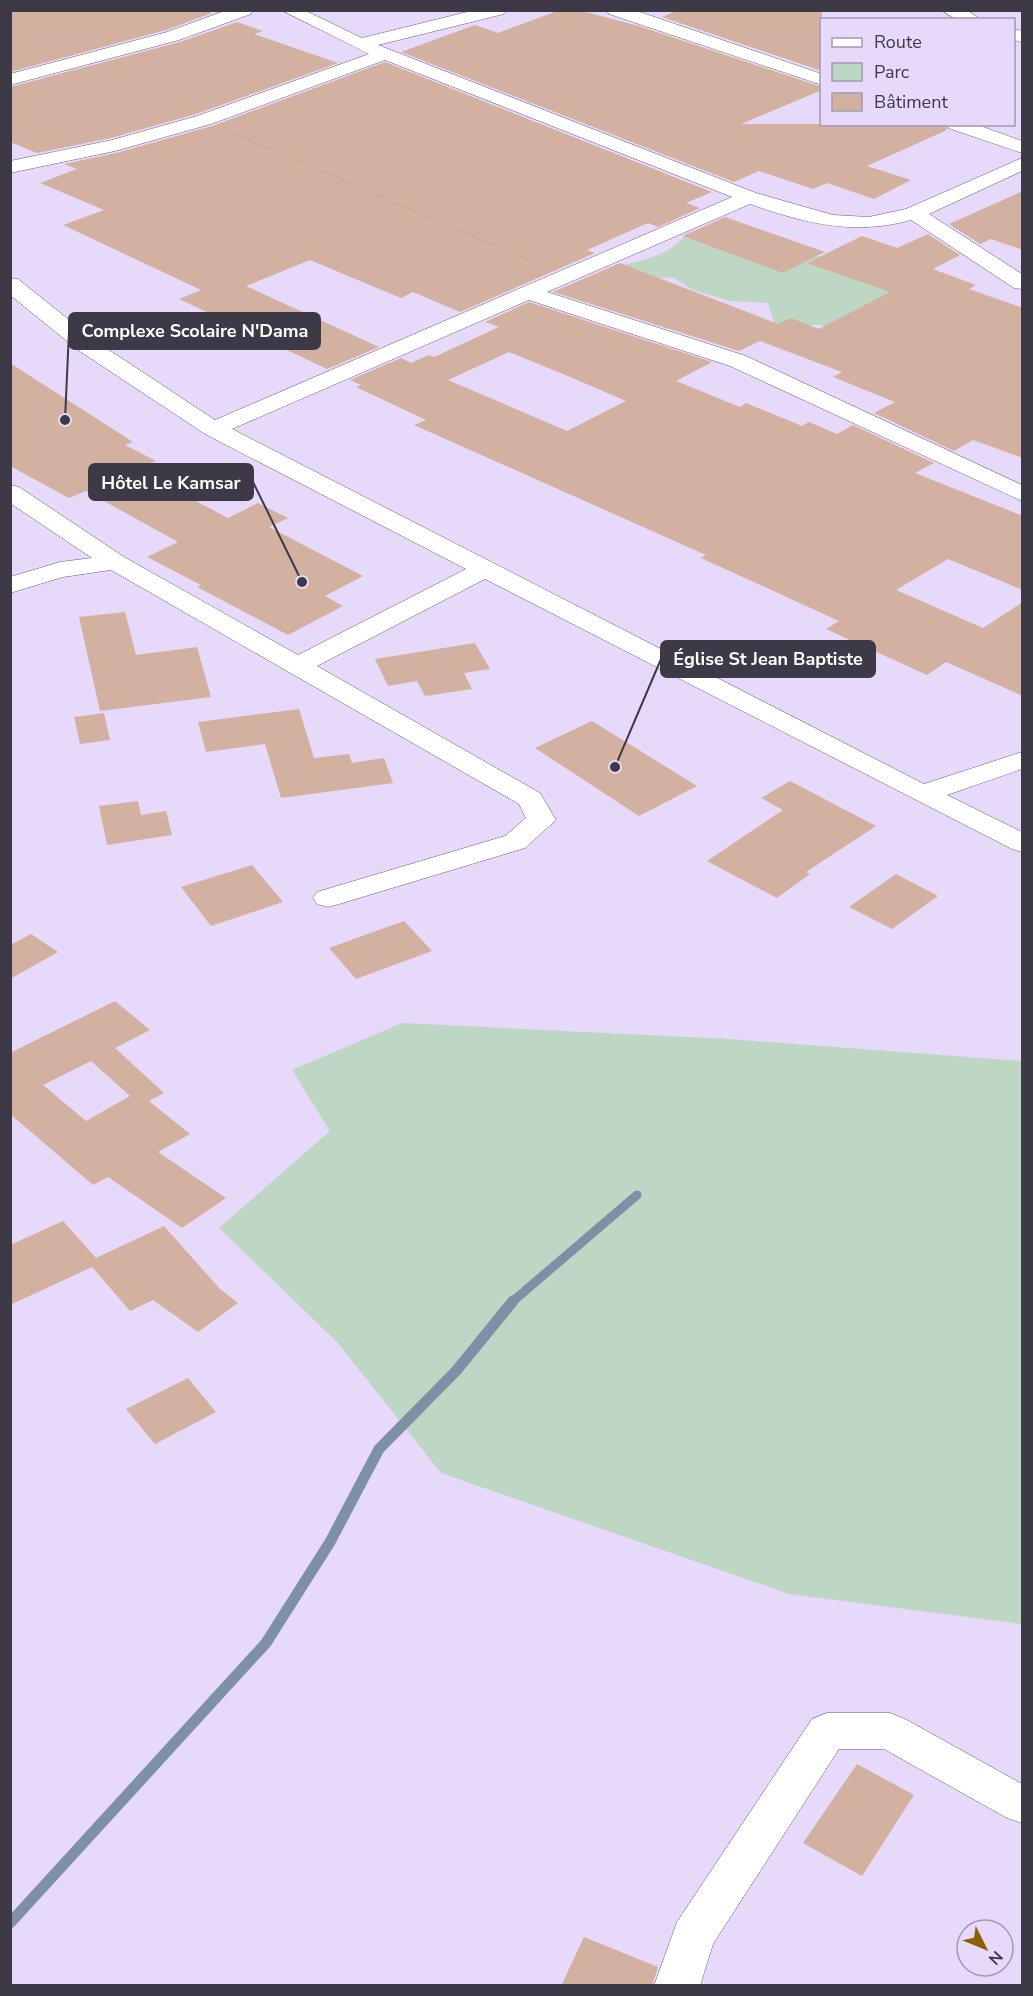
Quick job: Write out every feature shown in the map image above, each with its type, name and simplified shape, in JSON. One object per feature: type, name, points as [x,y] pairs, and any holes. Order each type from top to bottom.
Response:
[{"type":"street","points":[[10,80],[173,36],[246,10]]},
{"type":"street","points":[[289,10],[385,54],[749,197],[815,219],[849,223],[913,213],[1017,173]]},
{"type":"street","points":[[360,44],[498,10]]},
{"type":"street","points":[[615,10],[820,79]]},
{"type":"street","points":[[949,10],[969,18]]},
{"type":"street","points":[[10,167],[115,145],[204,120],[385,54]]},
{"type":"street","points":[[961,126],[1023,147]]},
{"type":"street","points":[[213,429],[749,197]]},
{"type":"street","points":[[913,213],[1023,283]]},
{"type":"street","points":[[10,284],[86,345],[213,429],[922,794],[1023,843]]},
{"type":"street","points":[[528,293],[738,362],[1023,494]]},
{"type":"street","points":[[10,492],[115,562],[530,799],[542,820],[515,842],[328,898]]},
{"type":"street","points":[[10,585],[60,570],[115,562]]},
{"type":"street","points":[[297,666],[485,569]]},
{"type":"street","points":[[922,794],[1023,760]]},
{"type":"street","points":[[677,1986],[693,1936],[827,1731],[890,1731],[1023,1805]]},
{"type":"path","points":[[204,120],[566,276]]},
{"type":"green space","points":[[705,229],[925,283],[850,335],[820,325],[775,326],[768,303],[730,301],[694,290],[672,277],[625,281],[613,268],[663,253],[687,233]]},
{"type":"green space","points":[[402,1023],[729,1039],[1022,1061],[1022,1624],[789,1594],[441,1473],[337,1342],[219,1228],[330,1131],[292,1070]]},
{"type":"building","points":[[10,10],[205,10],[212,13],[166,30],[10,72]]},
{"type":"building","points":[[560,10],[578,10],[639,26],[820,86],[820,91],[741,124],[945,126],[947,130],[867,166],[911,180],[874,199],[827,183],[813,189],[759,171],[734,182],[401,52],[475,25],[498,33]]},
{"type":"building","points":[[678,10],[822,10],[820,70],[662,17]]},
{"type":"building","points":[[237,22],[263,31],[254,34],[338,63],[196,114],[111,138],[37,153],[10,142],[10,87],[180,42]]},
{"type":"building","points":[[385,62],[712,192],[686,203],[700,208],[658,227],[648,223],[587,250],[595,253],[460,312],[413,292],[401,298],[310,260],[246,286],[379,347],[327,369],[179,299],[201,290],[63,225],[104,210],[40,183],[77,169],[64,164],[116,153],[212,126]]},
{"type":"building","points":[[1023,191],[1023,250],[991,239],[980,244],[949,224]]},
{"type":"building","points":[[725,217],[825,252],[783,273],[683,236]]},
{"type":"building","points":[[928,234],[960,255],[933,269],[976,285],[969,289],[1023,308],[1023,458],[973,440],[954,451],[874,413],[895,402],[833,377],[842,372],[760,341],[739,351],[553,292],[620,263],[778,324],[791,318],[819,329],[890,292],[807,263],[862,236],[897,248]]},
{"type":"building","points":[[529,302],[712,362],[676,381],[740,407],[746,403],[802,426],[809,422],[837,434],[853,425],[934,463],[915,473],[1023,516],[1023,590],[948,559],[896,590],[983,628],[1023,602],[1023,696],[946,662],[927,675],[826,629],[839,621],[701,558],[706,555],[414,425],[426,420],[356,387],[361,385],[350,380],[401,358],[411,363],[429,355],[434,357],[499,327],[485,322]],"holes":[[[509,352],[626,401],[567,431],[448,380]]]},
{"type":"building","points":[[10,363],[133,442],[125,445],[156,461],[136,469],[228,518],[258,503],[288,518],[269,527],[363,576],[325,596],[343,606],[288,635],[197,587],[201,585],[147,557],[178,542],[86,491],[69,498],[10,466]]},
{"type":"building","points":[[125,612],[136,655],[197,647],[211,697],[100,711],[79,617]]},
{"type":"building","points":[[475,643],[490,669],[464,673],[472,689],[425,696],[417,681],[388,686],[375,659]]},
{"type":"building","points":[[299,709],[314,758],[349,754],[352,763],[384,758],[393,783],[281,798],[265,744],[206,752],[198,722]]},
{"type":"building","points":[[104,713],[110,740],[80,744],[74,717]]},
{"type":"building","points":[[592,721],[697,786],[639,816],[535,748]]},
{"type":"building","points":[[790,781],[876,826],[806,872],[810,874],[777,898],[707,861],[783,810],[761,798]]},
{"type":"building","points":[[138,801],[141,815],[166,811],[172,835],[107,845],[99,806]]},
{"type":"building","points":[[252,865],[283,902],[211,926],[181,887]]},
{"type":"building","points":[[896,874],[938,896],[892,929],[849,907]]},
{"type":"building","points":[[404,921],[432,951],[356,979],[329,948]]},
{"type":"building","points":[[31,934],[58,952],[10,979],[10,945]]},
{"type":"building","points":[[115,1001],[150,1030],[115,1048],[164,1093],[149,1101],[190,1134],[158,1152],[226,1198],[182,1228],[108,1177],[93,1185],[10,1114],[10,1053]],"holes":[[[91,1061],[130,1096],[86,1121],[43,1085]]]},
{"type":"building","points":[[63,1221],[96,1258],[164,1226],[220,1289],[238,1303],[198,1332],[153,1300],[130,1311],[92,1267],[10,1305],[10,1245]]},
{"type":"building","points":[[188,1378],[216,1412],[155,1444],[126,1409]]},
{"type":"building","points":[[857,1764],[914,1795],[862,1876],[803,1843]]},
{"type":"building","points":[[584,1937],[658,1967],[652,1986],[561,1986]]},
{"type":"waterway","points":[[513,1301],[637,1195]]},
{"type":"waterway","points":[[10,1923],[266,1643],[330,1542],[379,1449],[456,1371],[513,1301]]},
{"type":"place","name":"Complexe Scolaire N'Dama","points":[[65,420]]},
{"type":"place","name":"Hôtel Le Kamsar","points":[[302,582]]},
{"type":"place","name":"Église St Jean Baptiste","points":[[615,767]]}]
